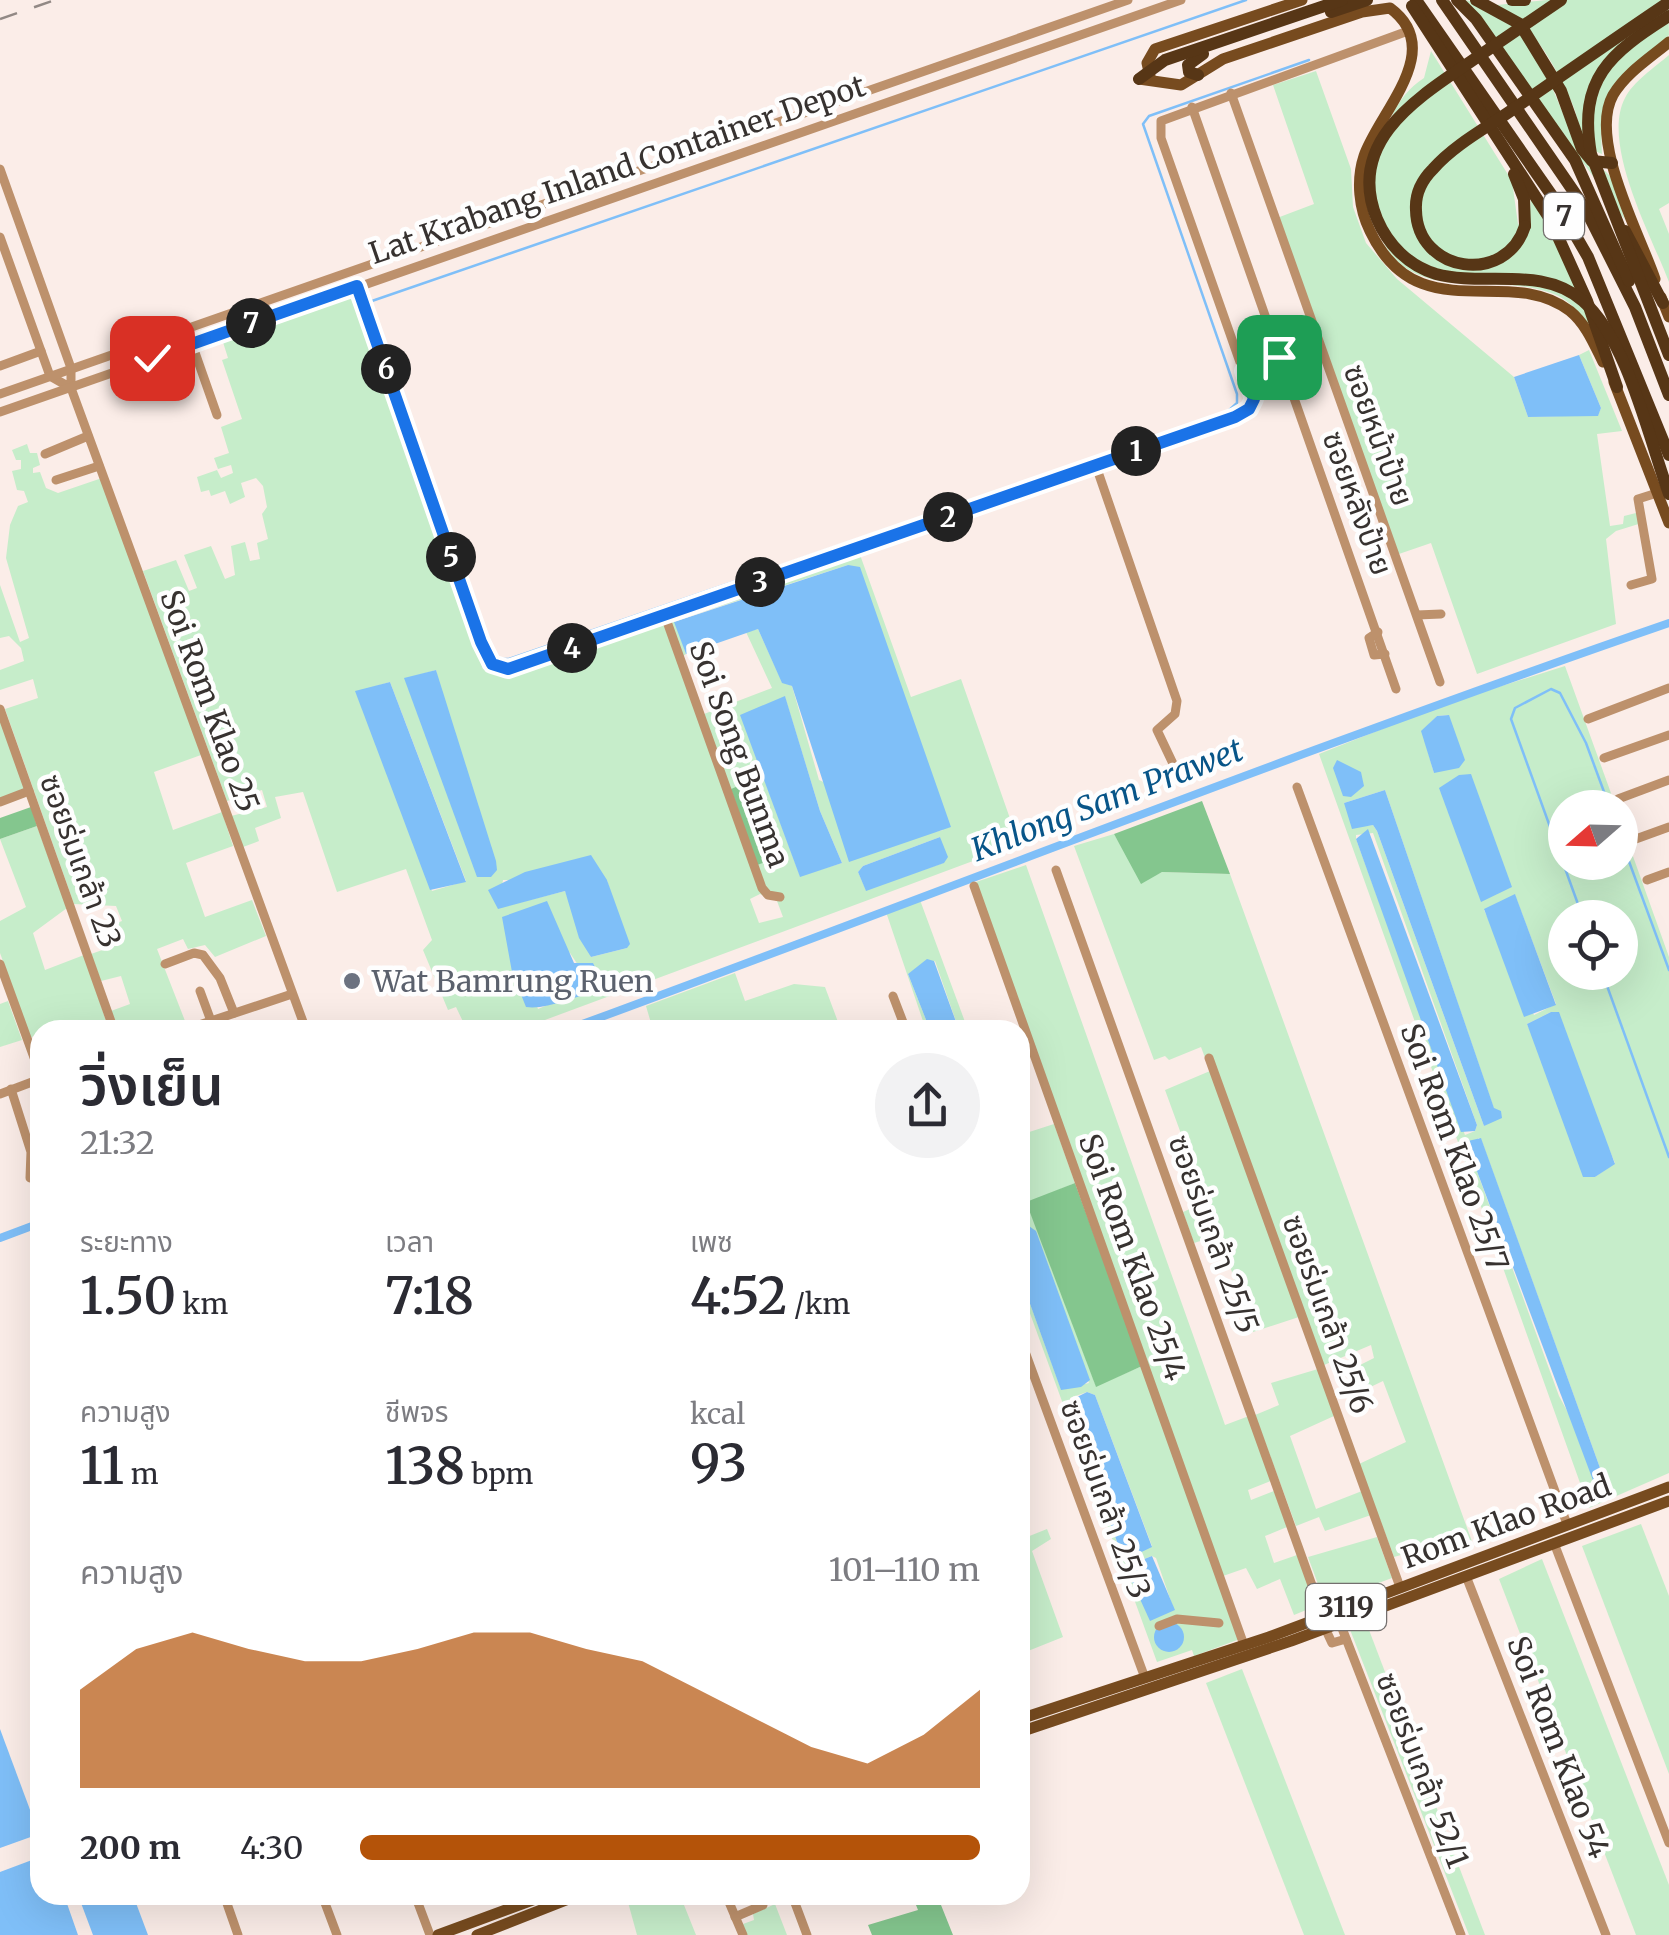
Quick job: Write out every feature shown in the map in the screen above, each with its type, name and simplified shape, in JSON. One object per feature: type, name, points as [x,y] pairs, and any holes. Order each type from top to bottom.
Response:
[{"type":"highway","points":[[1143,74],[1165,60],[1342,0]]},
{"type":"highway","points":[[1408,0],[1445,62],[1520,184],[1527,210],[1520,240],[1499,259],[1476,266],[1453,262],[1436,253],[1419,229],[1416,210],[1420,188],[1453,151],[1669,2]]},
{"type":"highway","name":"7","points":[[1416,0],[1555,200],[1588,257],[1669,454]]},
{"type":"highway","name":"7","points":[[1442,0],[1585,208],[1635,307],[1669,396]]},
{"type":"highway","points":[[1456,0],[1476,19],[1575,160],[1605,196],[1663,302]]},
{"type":"highway","points":[[1476,0],[1520,24],[1561,91],[1582,149],[1592,161],[1612,163]]},
{"type":"highway","points":[[1512,0],[1525,0]]},
{"type":"highway","points":[[1561,0],[1394,119],[1374,155],[1371,197],[1393,246],[1423,268],[1458,278],[1546,283],[1586,304],[1611,338],[1663,493]]},
{"type":"highway","points":[[1198,75],[1189,72],[1188,65],[1202,55],[1376,3]]},
{"type":"highway","points":[[1669,16],[1635,38],[1600,72],[1588,96],[1586,128],[1591,154],[1669,355]]},
{"type":"highway","points":[[1445,62],[1550,218],[1587,302],[1617,388]]},
{"type":"highway","points":[[1575,160],[1624,262],[1635,307]]},
{"type":"main road","points":[[1302,0],[1155,49],[1143,74],[1154,82],[1181,85],[1223,60],[1376,3],[1390,8],[1408,31],[1411,54],[1406,81],[1362,163],[1362,209],[1375,240],[1398,268],[1426,285],[1454,292],[1532,295],[1563,307],[1591,336],[1617,388],[1663,493],[1669,524]]},
{"type":"main road","points":[[1669,42],[1614,93],[1606,134],[1612,163],[1669,318]]},
{"type":"main road","name":"Rom Klao Road","points":[[1030,1728],[1324,1622],[1400,1587],[1669,1487]]},
{"type":"main road","name":"Rom Klao Road","points":[[1030,1716],[1244,1645],[1324,1622],[1340,1623],[1669,1501]]},
{"type":"main road","points":[[438,1935],[519,1905]]},
{"type":"main road","points":[[478,1935],[554,1905]]},
{"type":"street","points":[[1130,0],[1138,15]]},
{"type":"street","name":"Lat Krabang Inland Container Depot","points":[[0,394],[1130,0]]},
{"type":"street","name":"Lat Krabang Inland Container Depot","points":[[0,412],[1182,0]]},
{"type":"street","points":[[357,286],[488,660],[508,669],[1096,466],[1249,409],[1254,399],[1160,133],[1164,119],[1408,31]]},
{"type":"street","points":[[989,48],[996,64]]},
{"type":"street","name":"ซอยหน้าป้าย","points":[[1230,93],[1440,682]]},
{"type":"street","name":"ซอยหลังป้าย","points":[[1192,107],[1396,690]]},
{"type":"street","points":[[0,169],[72,368],[70,388],[50,376],[0,236]]},
{"type":"street","points":[[283,296],[288,310]]},
{"type":"street","points":[[192,344],[217,415]]},
{"type":"street","points":[[0,366],[41,350]]},
{"type":"street","points":[[1244,371],[1279,357]]},
{"type":"street","name":"Soi Rom Klao 25","points":[[70,388],[301,1020]]},
{"type":"street","points":[[45,454],[88,436]]},
{"type":"street","points":[[56,480],[99,466]]},
{"type":"street","points":[[1096,466],[1176,701],[1174,714],[1157,730],[1176,770]]},
{"type":"street","points":[[1631,585],[1652,579],[1638,499],[1663,493]]},
{"type":"street","points":[[1417,615],[1441,614]]},
{"type":"street","name":"Soi Song Bunma","points":[[664,616],[762,888],[768,895],[780,898]]},
{"type":"street","points":[[1588,719],[1669,688]]},
{"type":"street","name":"ซอยร่มเกล้า 23","points":[[0,710],[110,1020]]},
{"type":"street","points":[[1604,758],[1669,735]]},
{"type":"street","points":[[1638,792],[1669,780]]},
{"type":"street","name":"Soi Rom Klao 25/7","points":[[1297,787],[1567,1524]]},
{"type":"street","points":[[0,802],[29,791]]},
{"type":"street","points":[[1638,838],[1669,827]]},
{"type":"street","name":"ซอยร่มเกล้า 25/5","points":[[1056,870],[1324,1622]]},
{"type":"street","points":[[1647,880],[1669,872]]},
{"type":"street","name":"Soi Rom Klao 25/4","points":[[974,886],[1022,1020]]},
{"type":"street","points":[[164,964],[203,955],[220,978],[234,1013]]},
{"type":"street","points":[[0,964],[30,1048]]},
{"type":"street","points":[[200,992],[211,1020]]},
{"type":"street","points":[[214,1020],[289,994]]},
{"type":"street","points":[[893,996],[902,1020]]},
{"type":"street","name":"Soi Rom Klao 25/4","points":[[1030,1043],[1244,1645]]},
{"type":"street","name":"ซอยร่มเกล้า 25/6","points":[[1209,1058],[1400,1587]]},
{"type":"street","points":[[0,1094],[30,1081]]},
{"type":"street","points":[[11,1090],[30,1149]]},
{"type":"street","name":"ซอยร่มเกล้า 25/3","points":[[1030,1365],[1145,1678]]},
{"type":"street","points":[[1554,1543],[1669,1843]]},
{"type":"street","name":"Soi Rom Klao 54","points":[[1466,1576],[1606,1935]]},
{"type":"street","points":[[1159,1626],[1177,1619],[1219,1623]]},
{"type":"street","points":[[1324,1622],[1332,1643],[1346,1639]]},
{"type":"street","name":"ซอยร่มเกล้า 52/1","points":[[1340,1623],[1460,1935]]},
{"type":"street","points":[[228,1905],[238,1935]]},
{"type":"street","points":[[326,1905],[337,1935]]},
{"type":"street","points":[[419,1905],[430,1935]]},
{"type":"street","points":[[732,1905],[742,1935]]},
{"type":"street","points":[[796,1905],[807,1935]]},
{"type":"street","points":[[735,1918],[763,1906]]},
{"type":"green space","points":[[1464,0],[1488,7],[1508,20],[1524,38],[1550,83],[1579,150],[1612,180],[1625,220]]},
{"type":"green space","points":[[1547,0],[1668,0],[1669,35],[1609,95],[1604,109],[1602,154],[1584,140],[1566,89],[1542,47],[1521,23],[1497,5]]},
{"type":"green space","points":[[1431,51],[1512,181],[1518,224],[1529,227],[1531,195],[1555,236],[1593,331],[1568,302],[1548,292],[1453,283],[1410,271],[1393,256],[1379,233],[1368,198],[1376,161],[1392,115],[1405,94],[1424,78]]},
{"type":"green space","points":[[1669,55],[1669,203],[1659,209],[1669,234],[1669,282],[1631,190],[1619,140],[1619,117],[1629,92]]},
{"type":"green space","points":[[1316,71],[1351,169],[1353,207],[1366,243],[1397,279],[1514,377],[1528,417],[1598,415],[1601,408],[1579,355],[1589,350],[1622,431],[1597,434],[1610,526],[1623,524],[1624,516],[1636,513],[1645,522],[1616,531],[1606,539],[1616,624],[1477,674],[1431,543],[1396,555],[1277,218],[1314,204],[1273,85]]},
{"type":"green space","points":[[355,294],[483,669],[512,674],[859,552],[911,697],[961,679],[1019,844],[545,1020],[462,1020],[456,1007],[448,1010],[423,950],[432,940],[406,869],[337,892],[303,792],[275,797],[281,818],[255,828],[259,841],[243,847],[231,816],[267,807],[262,790],[227,801],[143,571],[176,560],[189,591],[197,588],[184,555],[211,546],[225,579],[235,575],[231,546],[245,542],[250,561],[260,559],[257,543],[268,539],[262,514],[267,507],[263,486],[256,478],[241,483],[245,497],[230,504],[225,491],[211,496],[209,490],[201,492],[197,477],[217,470],[221,478],[233,473],[231,465],[218,469],[214,458],[229,453],[221,427],[242,419],[222,360],[228,358],[222,339]],"holes":[[[848,565],[943,830],[935,832],[819,780],[792,686],[782,682],[758,629],[746,632],[772,688],[704,714],[682,657],[686,654],[675,621]],[[436,670],[478,877],[405,679]],[[390,682],[466,881],[432,891],[356,692]],[[785,697],[820,811],[842,863],[800,876],[741,716]],[[750,782],[776,858],[732,789]],[[940,837],[943,863],[866,890],[858,872],[863,866]],[[503,880],[607,880],[627,948],[591,957],[565,891],[498,908]],[[760,894],[777,901],[783,917],[759,923],[750,899]],[[505,922],[570,953],[596,992],[564,998],[538,1009]]]},
{"type":"green space","points":[[27,444],[30,453],[37,453],[40,465],[33,468],[33,473],[40,472],[46,488],[58,493],[102,478],[201,755],[154,772],[173,830],[222,812],[233,846],[186,863],[205,917],[252,900],[266,936],[215,957],[205,945],[188,949],[183,939],[157,949],[185,1020],[114,1020],[111,1011],[130,1004],[121,976],[101,981],[91,954],[108,948],[101,929],[122,921],[116,906],[74,904],[5,709],[38,698],[33,679],[0,690],[0,670],[24,661],[21,648],[9,636],[0,638],[0,585],[20,642],[29,638],[6,558],[10,525],[18,506],[28,502],[24,491],[17,490],[12,471],[21,469],[21,460],[16,460],[12,450]]},
{"type":"green space","points":[[1565,666],[1610,790],[1548,790],[1548,880],[1638,880],[1638,870],[1669,957],[1669,1473],[1589,1508],[1319,754],[1445,704]],"holes":[[[1448,715],[1434,773],[1422,731],[1437,716]],[[1385,790],[1494,1109],[1501,1112],[1484,1126],[1377,831],[1373,825],[1365,826],[1344,803]],[[1373,833],[1477,1125],[1475,1131],[1465,1135],[1356,835]],[[1551,1012],[1615,1163],[1595,1177],[1527,1024]],[[1478,1138],[1604,1479],[1559,1396],[1475,1166]]]},
{"type":"green space","points":[[0,719],[25,790],[0,799]]},
{"type":"green space","points":[[750,781],[776,858],[757,865],[731,789]]},
{"type":"green space","points":[[1202,801],[1230,874],[1162,872],[1141,884],[1114,834]]},
{"type":"green space","points":[[31,807],[37,826],[0,839],[0,818]]},
{"type":"green space","points":[[37,826],[67,908],[33,933],[45,970],[84,955],[106,1020],[30,1020],[30,1035],[0,953],[0,921],[26,907],[0,839]]},
{"type":"green space","points":[[1114,834],[1135,869],[1147,879],[1162,872],[1230,874],[1474,1547],[1414,1569],[1408,1553],[1394,1557],[1359,1464],[1406,1442],[1383,1381],[1358,1393],[1348,1371],[1374,1358],[1371,1345],[1324,1365],[1305,1315],[1253,1332],[1219,1235],[1194,1243],[1183,1212],[1206,1202],[1165,1090],[1210,1071],[1201,1047],[1169,1060],[1165,1056],[1154,1060],[1074,846]]},
{"type":"green space","points":[[1026,865],[1225,1425],[1249,1416],[1273,1480],[1248,1490],[1251,1500],[1274,1491],[1287,1527],[1265,1536],[1274,1563],[1297,1555],[1316,1606],[1294,1615],[1280,1579],[1257,1589],[1246,1568],[1223,1576],[1030,1034],[1030,1020],[1025,1020],[976,882]]},
{"type":"green space","points":[[920,900],[964,1020],[956,1020],[935,961],[908,974],[926,1020],[923,1020],[886,912]]},
{"type":"green space","points":[[735,973],[745,1001],[794,984],[825,987],[837,1020],[650,1020],[646,1006]]},
{"type":"green space","points":[[8,1001],[22,1040],[0,1047],[0,1004]]},
{"type":"green space","points":[[1054,1124],[1075,1183],[1030,1202],[1030,1132]]},
{"type":"green space","points":[[1075,1183],[1142,1366],[1096,1387],[1030,1213],[1030,1200]]},
{"type":"green space","points":[[1030,1211],[1096,1386],[1142,1366],[1240,1639],[1194,1656],[1192,1650],[1157,1662],[1030,1313],[1030,1304],[1061,1389],[1089,1383],[1030,1234]],"holes":[[[1087,1392],[1095,1395],[1152,1546],[1121,1553],[1075,1426],[1070,1398]],[[1156,1558],[1174,1610],[1134,1563]]]},
{"type":"green space","points":[[1318,1369],[1334,1416],[1290,1436],[1316,1509],[1362,1491],[1371,1515],[1325,1531],[1319,1517],[1296,1526],[1255,1415],[1279,1405],[1271,1383]]},
{"type":"green space","points":[[1641,1524],[1669,1596],[1669,1774],[1582,1546]]},
{"type":"green space","points":[[1047,1529],[1051,1539],[1032,1551],[1063,1637],[1030,1650],[1030,1536]]},
{"type":"green space","points":[[1377,1537],[1392,1578],[1325,1603],[1308,1557]]},
{"type":"green space","points":[[1542,1559],[1669,1885],[1669,1935],[1636,1935],[1499,1579]]},
{"type":"green space","points":[[1366,1622],[1485,1935],[1469,1935],[1349,1627]]},
{"type":"green space","points":[[1242,1669],[1345,1935],[1304,1935],[1206,1683]]},
{"type":"green space","points":[[629,1905],[684,1905],[696,1935],[637,1935]]},
{"type":"green space","points":[[775,1905],[787,1935],[747,1935],[743,1924],[754,1920],[753,1914]]},
{"type":"green space","points":[[916,1905],[941,1905],[953,1935],[872,1935],[868,1925],[918,1910]]},
{"type":"water","points":[[1579,355],[1601,408],[1598,416],[1528,417],[1514,377]]},
{"type":"water","points":[[848,565],[860,567],[951,827],[849,862],[792,686],[782,683],[758,629],[686,654],[674,622]]},
{"type":"water","points":[[436,670],[496,861],[497,870],[491,877],[477,877],[404,678]]},
{"type":"water","points":[[390,682],[466,882],[430,890],[355,691]]},
{"type":"water","points":[[785,696],[820,811],[842,863],[800,877],[740,715]]},
{"type":"water","points":[[1449,715],[1465,760],[1459,768],[1434,773],[1421,731],[1437,716]]},
{"type":"water","points":[[1337,760],[1361,772],[1364,786],[1351,797],[1343,796],[1333,768]]},
{"type":"water","points":[[1471,774],[1512,887],[1481,902],[1439,788],[1459,775]]},
{"type":"water","points":[[1385,790],[1494,1108],[1501,1111],[1502,1118],[1484,1126],[1377,831],[1373,825],[1352,829],[1344,803]]},
{"type":"water","points":[[1368,829],[1477,1125],[1475,1131],[1461,1132],[1356,839]]},
{"type":"water","points":[[940,837],[948,857],[944,863],[866,891],[858,872],[863,866]]},
{"type":"water","points":[[591,855],[607,880],[630,944],[627,948],[591,957],[579,938],[565,891],[498,909],[488,890],[525,872]]},
{"type":"water","points":[[1515,894],[1556,1005],[1524,1017],[1484,909]]},
{"type":"water","points":[[547,901],[574,963],[593,963],[599,975],[596,992],[552,1005],[526,1007],[512,972],[502,917]]},
{"type":"water","points":[[927,959],[934,961],[955,1020],[926,1020],[908,974]]},
{"type":"water","points":[[1559,1012],[1615,1164],[1595,1177],[1583,1177],[1527,1024]]},
{"type":"water","points":[[1481,1138],[1604,1479],[1603,1489],[1597,1491],[1475,1166],[1468,1141]]},
{"type":"water","points":[[1030,1227],[1036,1231],[1090,1380],[1081,1387],[1061,1390],[1030,1304]]},
{"type":"water","points":[[1087,1392],[1095,1395],[1152,1547],[1133,1556],[1121,1553],[1067,1402]]},
{"type":"water","points":[[1152,1556],[1175,1610],[1150,1621],[1129,1575],[1134,1563]]},
{"type":"water","points":[[1169,1622],[1179,1627],[1184,1637],[1179,1647],[1169,1652],[1159,1647],[1154,1637],[1159,1627]]},
{"type":"water","points":[[0,1729],[30,1810],[30,1837],[0,1848]]},
{"type":"water","points":[[30,1861],[30,1905],[68,1905],[78,1935],[0,1935],[0,1872]]},
{"type":"water","points":[[82,1905],[137,1905],[148,1935],[93,1935]]},
{"type":"waterway","points":[[1210,418],[509,659],[497,659],[490,650],[369,302],[1246,0]]},
{"type":"waterway","points":[[1227,412],[1237,403],[1237,394],[1143,124],[1149,116],[1309,60]]},
{"type":"waterway","name":"Khlong Sam Prawet","points":[[593,1020],[1254,772],[1669,623]]},
{"type":"waterway","points":[[1548,821],[1511,719],[1515,708],[1551,689],[1560,693],[1586,743],[1603,790]]},
{"type":"waterway","points":[[1569,880],[1576,900]]},
{"type":"waterway","points":[[1636,880],[1669,970]]},
{"type":"waterway","points":[[1609,990],[1669,1157]]},
{"type":"waterway","name":"Khlong Sam Prawet","points":[[0,1238],[30,1227]]},
{"type":"railway","points":[[0,19],[55,0]]},
{"type":"place","name":"Wat Bamrung Ruen","points":[[352,981]]},
{"type":"route","points":[[152,358],[357,286],[488,660],[508,669],[1235,417],[1249,409],[1254,399],[1244,371],[1279,357]]}]
